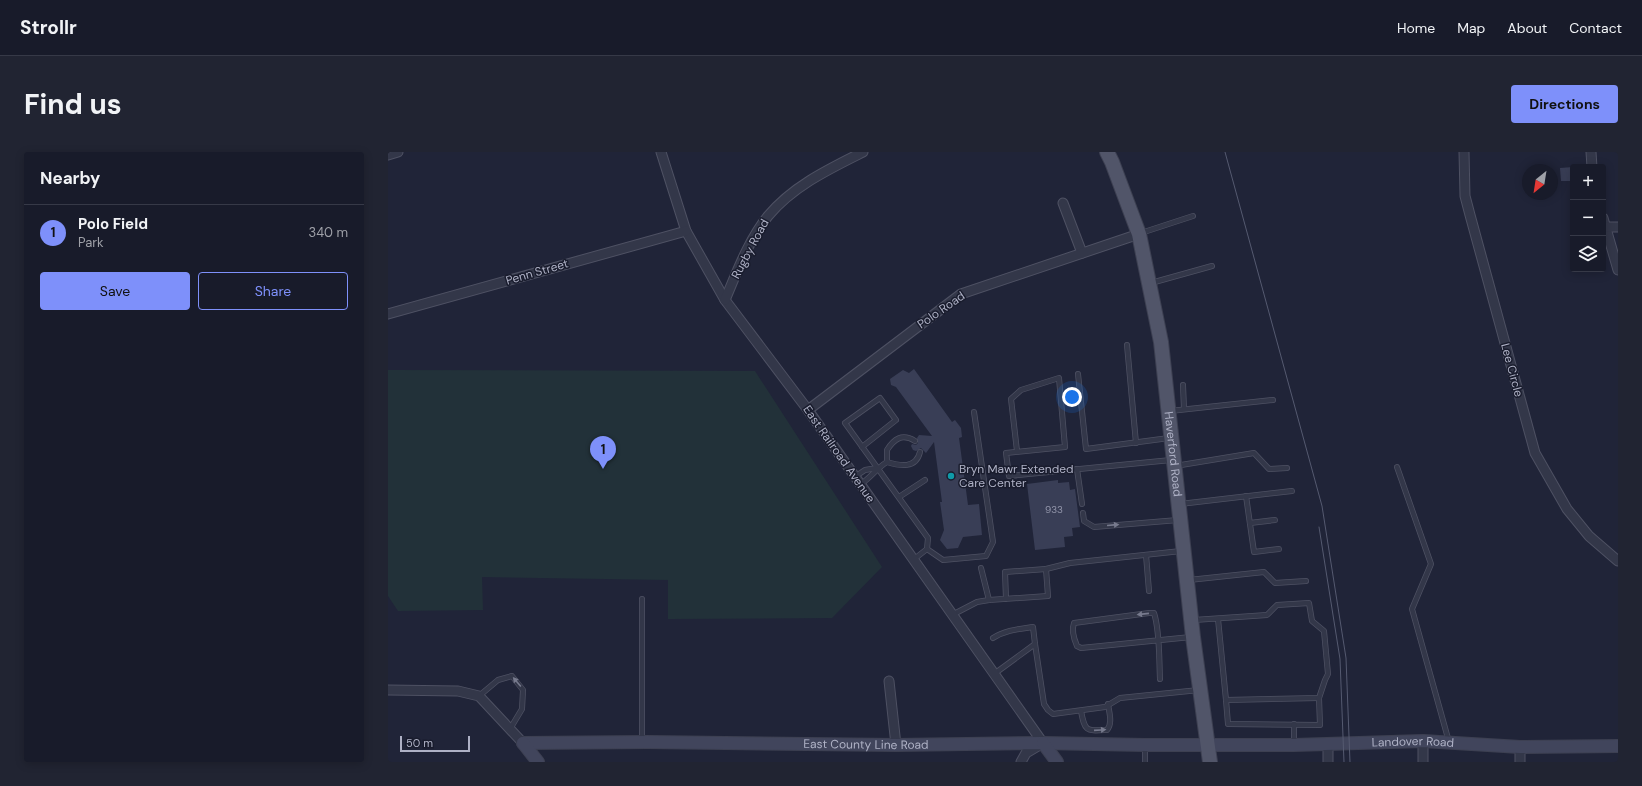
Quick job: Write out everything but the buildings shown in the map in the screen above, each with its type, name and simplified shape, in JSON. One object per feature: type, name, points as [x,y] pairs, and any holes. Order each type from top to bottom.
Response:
[{"type":"main road","name":"Haverford Road","points":[[1107,152],[1139,234],[1161,342],[1193,637],[1210,762]]},
{"type":"street","points":[[388,155],[398,152]]},
{"type":"street","name":"East Railroad Avenue","points":[[660,152],[686,231],[725,300],[808,410],[1043,743]]},
{"type":"street","name":"Rugby Road","points":[[725,300],[745,255],[768,216],[790,195],[807,182],[863,152]]},
{"type":"street","name":"Lee Circle","points":[[1464,152],[1465,196],[1535,453],[1566,510],[1589,536],[1618,561]]},
{"type":"street","points":[[1591,152],[1592,164]]},
{"type":"street","points":[[1063,203],[1082,253]]},
{"type":"street","points":[[1606,223],[1618,227]]},
{"type":"street","points":[[1606,229],[1618,270]]},
{"type":"street","name":"Penn Street","points":[[388,314],[686,231]]},
{"type":"street","name":"Polo Road","points":[[808,410],[961,294],[1139,234]]},
{"type":"street","points":[[889,682],[896,745]]},
{"type":"street","points":[[388,690],[458,691],[479,696],[523,743],[538,762]]},
{"type":"street","points":[[1422,762],[1423,741]]},
{"type":"street","name":"Landover Road","points":[[1208,744],[1294,745],[1423,741],[1520,747],[1618,746]]},
{"type":"street","name":"East County Line Road","points":[[523,743],[642,742],[896,745],[1043,743],[1144,745],[1208,744]]},
{"type":"street","points":[[1021,762],[1026,753],[1043,743],[1056,762]]},
{"type":"street","points":[[1328,744],[1328,762]]},
{"type":"street","points":[[1520,747],[1520,762]]},
{"type":"lane","points":[[1139,234],[1192,216]]},
{"type":"lane","points":[[1149,283],[1212,266]]},
{"type":"lane","points":[[1127,345],[1136,443]]},
{"type":"lane","points":[[1078,374],[1086,449],[1171,438]]},
{"type":"lane","points":[[1017,451],[1011,399],[1022,390],[1059,378],[1065,447],[1006,453],[1009,476],[1077,469],[1173,463],[1254,453],[1269,469],[1287,468]]},
{"type":"lane","points":[[1183,385],[1184,409]]},
{"type":"lane","points":[[862,447],[896,420],[880,398],[845,423],[862,447],[877,468],[899,497],[928,538],[927,549],[913,560]]},
{"type":"lane","points":[[1168,411],[1273,400]]},
{"type":"lane","points":[[927,549],[943,560],[986,556],[993,542],[974,412]]},
{"type":"lane","points":[[887,462],[886,450],[896,440],[902,437],[909,437],[915,441]]},
{"type":"lane","points":[[858,480],[870,476],[877,468],[887,462],[899,465],[909,465],[916,460],[920,452]]},
{"type":"lane","points":[[1397,467],[1431,564],[1412,609],[1450,742]]},
{"type":"lane","points":[[858,480],[865,470],[877,468]]},
{"type":"lane","points":[[1077,469],[1082,504]]},
{"type":"lane","points":[[899,497],[925,480]]},
{"type":"lane","points":[[1178,504],[1292,491]]},
{"type":"lane","points":[[1246,496],[1254,552],[1279,549]]},
{"type":"lane","points":[[1083,513],[1084,521],[1094,527],[1180,520]]},
{"type":"lane","points":[[1250,523],[1274,520]]},
{"type":"lane","points":[[1006,599],[1005,572],[1046,569],[1070,563],[1184,550]]},
{"type":"lane","points":[[1146,555],[1150,591]]},
{"type":"lane","points":[[981,568],[989,600]]},
{"type":"lane","points":[[952,615],[977,602],[1048,596],[1046,569]]},
{"type":"lane","points":[[1187,580],[1264,572],[1275,583],[1306,581]]},
{"type":"lane","points":[[642,599],[642,742]]},
{"type":"lane","points":[[1192,621],[1267,615],[1277,605],[1309,603],[1312,621],[1324,631],[1328,667],[1328,674],[1319,698],[1320,724],[1228,724],[1218,619]]},
{"type":"lane","points":[[1160,679],[1158,641],[1156,619],[1154,613],[1074,623],[1072,628],[1077,646],[1081,648],[1158,641],[1193,637]]},
{"type":"lane","points":[[993,638],[1010,630],[1033,627],[1044,704],[1053,714],[1105,707],[1120,698],[1200,690]]},
{"type":"lane","points":[[994,674],[1035,644]]},
{"type":"lane","points":[[479,696],[498,680],[512,676],[523,690],[522,709],[510,729]]},
{"type":"lane","points":[[1226,700],[1319,698]]},
{"type":"lane","points":[[1081,710],[1086,729],[1091,731],[1108,730],[1111,722],[1108,704]]},
{"type":"lane","points":[[1294,724],[1294,745]]},
{"type":"lane","points":[[1144,745],[1145,762]]},
{"type":"shaded area","points":[[388,370],[755,371],[882,567],[832,618],[668,619],[668,580],[482,577],[483,610],[398,611],[388,596]]},
{"type":"tram line","points":[[1225,152],[1322,506],[1346,658],[1350,762]]},
{"type":"tram line","points":[[1319,527],[1340,659],[1344,762]]},
{"type":"place","name":"Polo Field","points":[[603,469]]},
{"type":"place","name":"Bryn Mawr Extended Care Center","points":[[951,476]]}]
